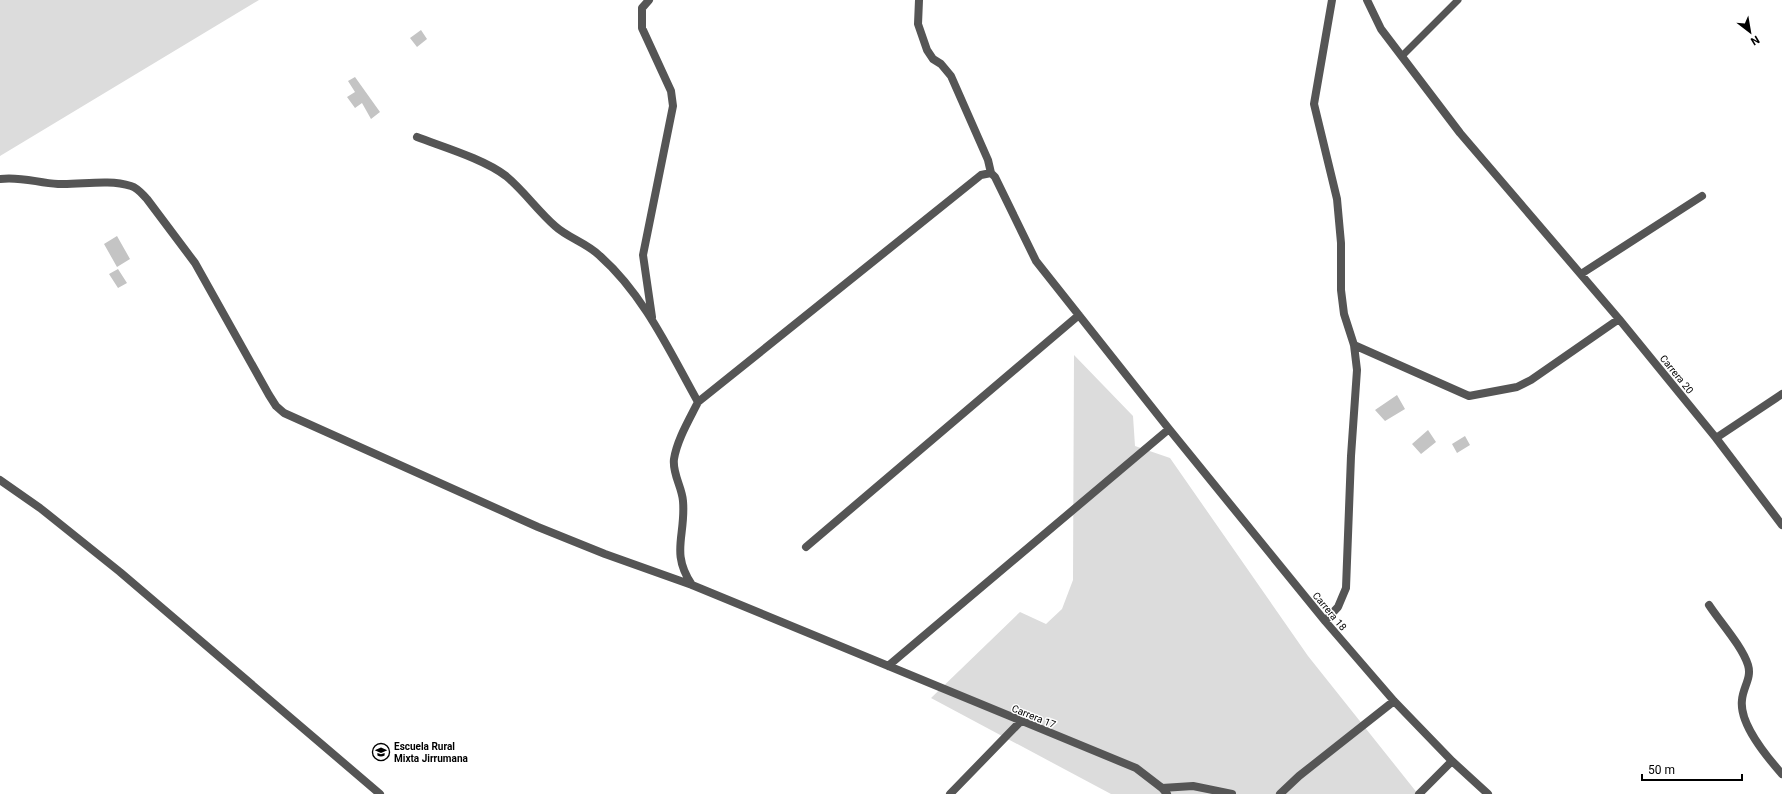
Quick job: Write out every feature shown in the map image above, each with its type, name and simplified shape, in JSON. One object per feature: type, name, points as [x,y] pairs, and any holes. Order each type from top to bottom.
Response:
[{"type":"street","points":[[648,0],[642,8],[642,28],[671,91],[674,106],[643,255],[652,318]]},
{"type":"street","points":[[692,585],[686,576],[680,560],[679,551],[683,503],[675,470],[674,459],[678,446],[698,402],[981,174],[990,173],[988,160],[951,76],[927,50],[918,24],[919,0]]},
{"type":"street","points":[[1325,621],[1338,607],[1346,588],[1350,456],[1357,370],[1354,345],[1344,314],[1342,296],[1341,243],[1337,199],[1314,104],[1332,0]]},
{"type":"street","name":"Carrera 20","points":[[1367,0],[1381,29],[1460,133],[1619,319],[1716,438],[1782,525]]},
{"type":"street","points":[[417,137],[480,162],[504,175],[517,185],[556,227],[588,246],[601,256],[652,318],[698,402]]},
{"type":"street","name":"Carrera 18","points":[[990,173],[995,177],[1036,261],[1169,429],[1325,621],[1394,701],[1452,761],[1488,794]]},
{"type":"street","name":"Carrera 17","points":[[0,179],[14,177],[57,184],[92,182],[132,186],[139,190],[195,263],[269,395],[276,406],[284,413],[538,527],[605,554],[692,585],[1021,722],[1136,768],[1165,791]]},
{"type":"street","points":[[1581,274],[1702,196]]},
{"type":"street","points":[[806,547],[1079,315]]},
{"type":"street","points":[[1354,345],[1469,396],[1517,387],[1530,380],[1619,319]]},
{"type":"street","points":[[1716,438],[1782,394]]},
{"type":"street","points":[[888,666],[1169,429]]},
{"type":"street","points":[[0,480],[40,508],[120,572],[380,794]]},
{"type":"street","points":[[1709,605],[1744,655],[1748,666],[1749,677],[1743,693],[1741,706],[1749,730],[1767,758],[1782,774]]},
{"type":"street","points":[[1280,794],[1299,776],[1394,701]]},
{"type":"street","points":[[950,794],[1021,722]]},
{"type":"street","points":[[1419,794],[1452,761]]},
{"type":"street","points":[[1165,791],[1193,786],[1232,794]]},
{"type":"lane","points":[[1402,56],[1458,0]]},
{"type":"shaded area","points":[[0,0],[259,0],[0,156]]},
{"type":"shaded area","points":[[1074,355],[1133,416],[1135,446],[1170,458],[1308,656],[1418,794],[1111,794],[931,698],[1020,612],[1046,624],[1062,609],[1073,580]]},
{"type":"building","points":[[421,30],[427,39],[417,47],[410,38]]},
{"type":"building","points":[[355,77],[380,112],[371,119],[362,103],[355,108],[347,97],[355,92],[348,81]]},
{"type":"building","points":[[117,236],[130,259],[117,267],[104,244]]},
{"type":"building","points":[[118,269],[127,283],[118,288],[109,274]]},
{"type":"building","points":[[1397,395],[1405,409],[1385,421],[1375,410]]},
{"type":"building","points":[[1428,430],[1436,442],[1421,454],[1412,444]]},
{"type":"building","points":[[1465,436],[1470,445],[1457,453],[1452,444]]},
{"type":"place","name":"Escuela Rural Mixta Jirrumana","points":[[381,752]]}]
